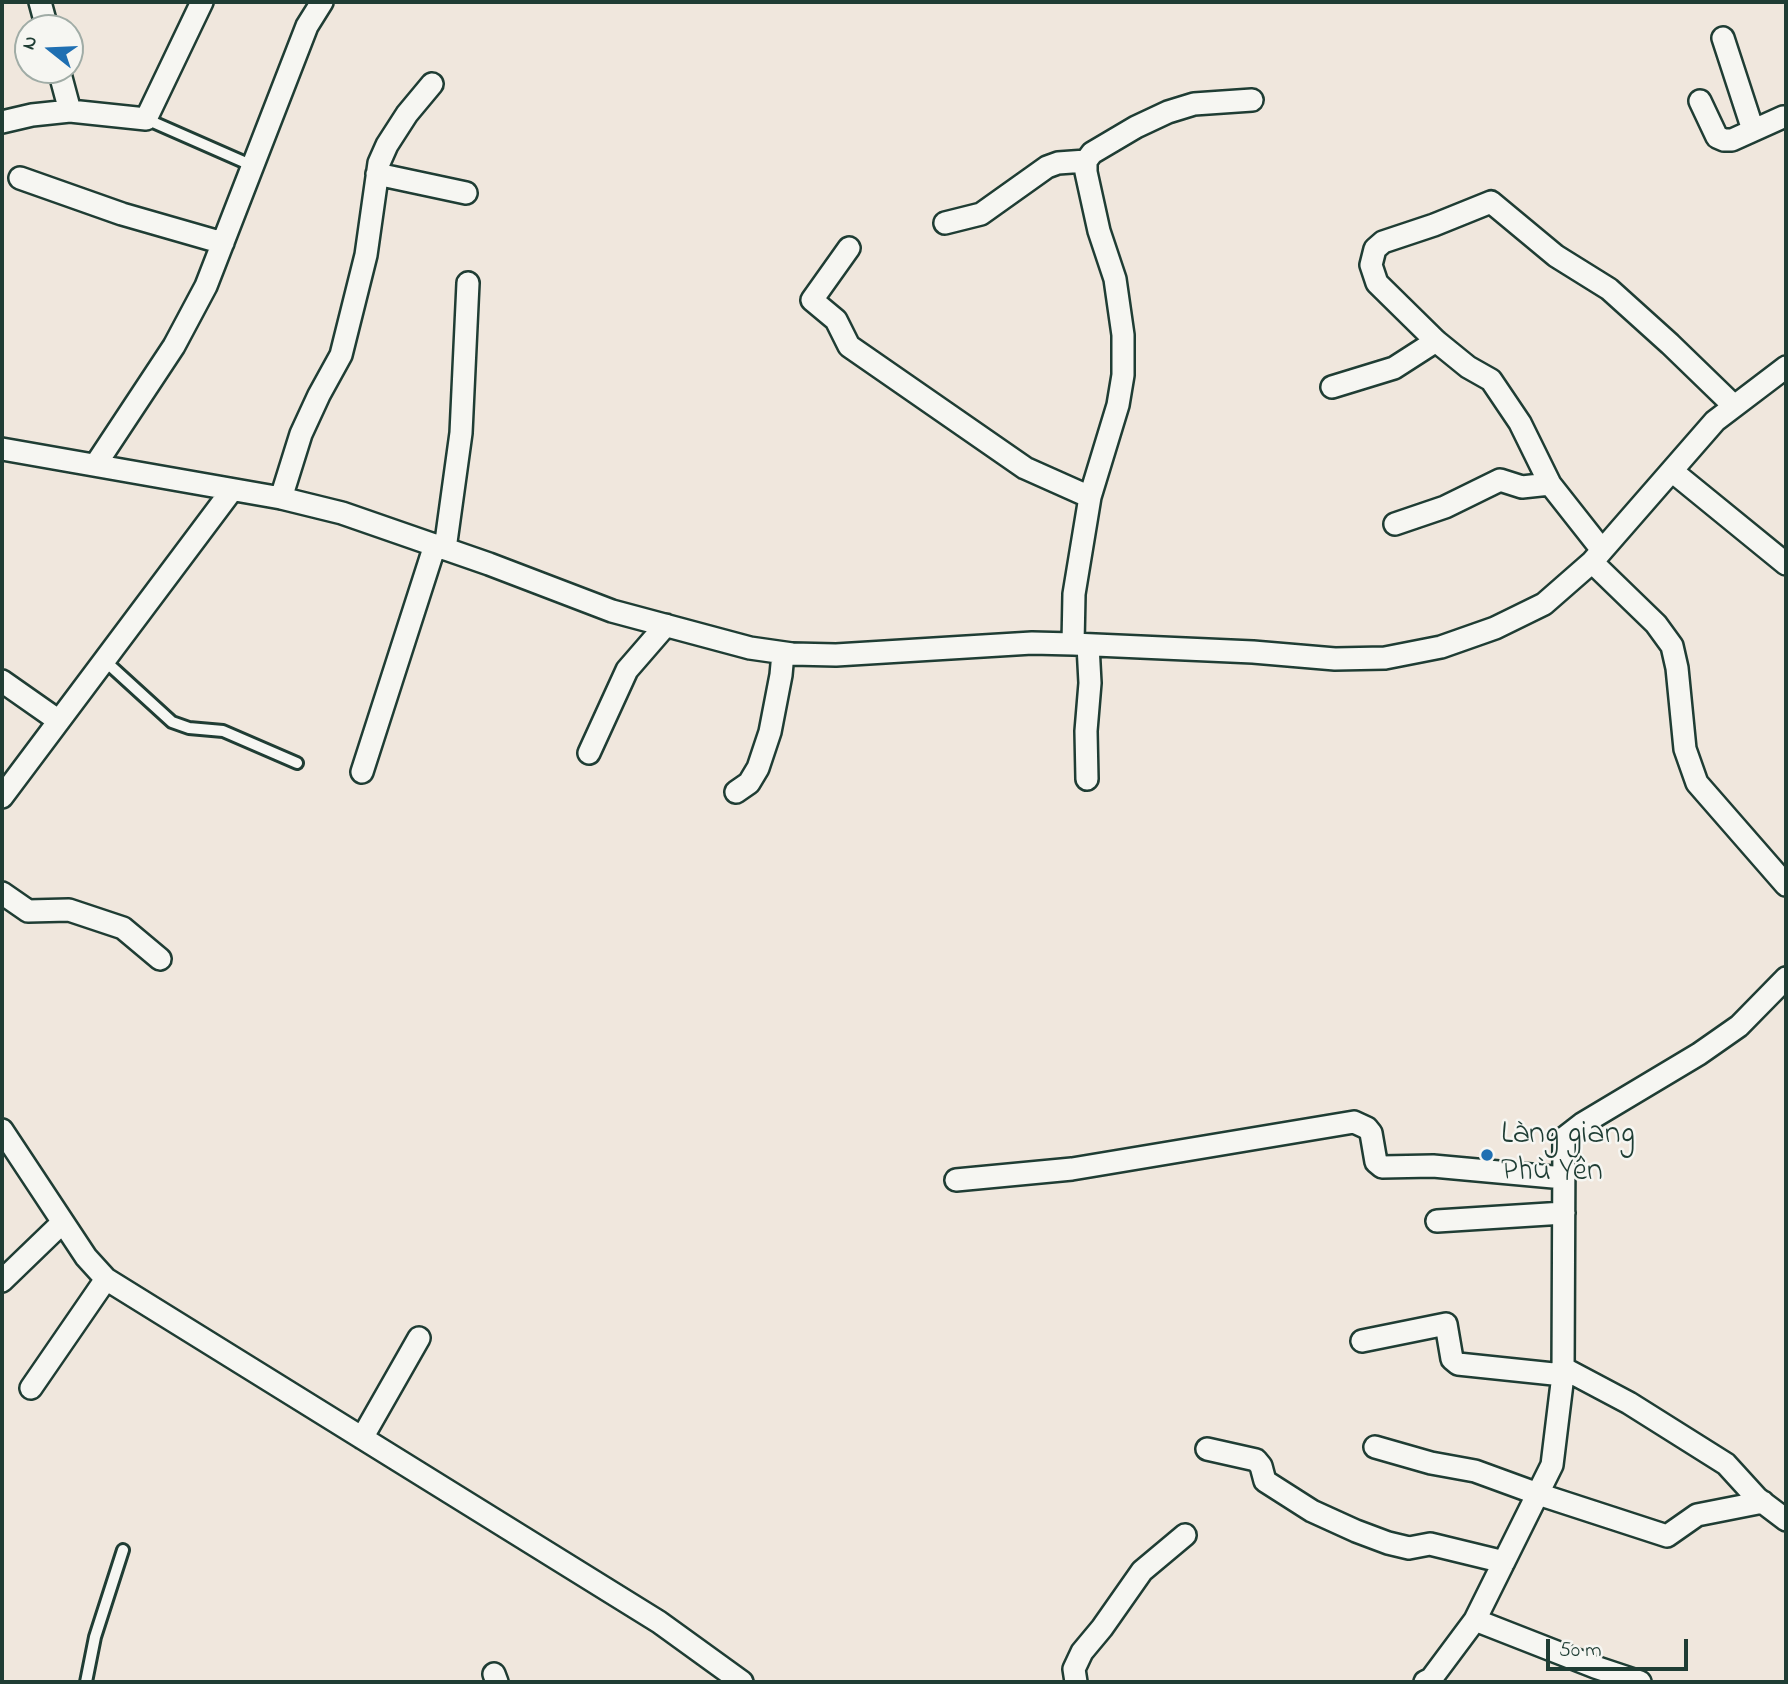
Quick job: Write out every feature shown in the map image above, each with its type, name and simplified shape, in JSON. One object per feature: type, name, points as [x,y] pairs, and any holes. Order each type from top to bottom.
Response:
[{"type":"street","points":[[2,122],[32,115],[70,111],[146,119],[202,2]]},
{"type":"street","points":[[96,464],[174,346],[206,286],[307,26],[322,2]]},
{"type":"street","points":[[1723,38],[1753,130]]},
{"type":"street","points":[[63,84],[70,111]]},
{"type":"street","points":[[281,498],[301,434],[341,355],[366,255],[377,174],[387,145],[407,114],[432,84]]},
{"type":"street","points":[[1087,779],[1086,731],[1090,682],[1080,644],[1074,594],[1090,497],[1118,405],[1123,375],[1123,335],[1115,279],[1099,231],[1086,161],[1092,153],[1168,112],[1194,104],[1252,100]]},
{"type":"street","points":[[1700,101],[1717,137],[1724,140],[1732,140],[1786,117]]},
{"type":"street","points":[[945,223],[981,214],[1047,167],[1058,163],[1086,161]]},
{"type":"street","points":[[377,174],[466,193]]},
{"type":"street","points":[[20,178],[122,214],[223,243]]},
{"type":"street","points":[[1734,407],[1609,289],[1556,256],[1491,202],[1384,242],[1375,249],[1371,265],[1377,282],[1436,341],[1468,367],[1491,380],[1520,423],[1550,484],[1597,556],[1672,646],[1677,668],[1685,749],[1697,783],[1786,885]]},
{"type":"street","points":[[849,248],[812,300],[836,320],[849,346],[1025,468],[1090,497]]},
{"type":"street","points":[[362,772],[440,547],[461,433],[468,283]]},
{"type":"street","points":[[1332,387],[1394,368],[1436,341]]},
{"type":"street","points":[[2,449],[281,498],[342,513],[612,611],[750,648],[783,653],[836,655],[1032,643],[1253,652],[1335,659],[1385,658],[1441,647],[1495,628],[1544,604],[1597,556],[1715,421],[1786,367]]},
{"type":"street","points":[[1672,471],[1786,564]]},
{"type":"street","points":[[1395,524],[1445,507],[1500,480],[1522,487],[1550,484]]},
{"type":"street","points":[[2,797],[232,490]]},
{"type":"street","points":[[589,753],[627,670],[666,625]]},
{"type":"street","points":[[736,792],[749,783],[758,768],[770,732],[783,653]]},
{"type":"street","points":[[2,681],[59,721]]},
{"type":"street","points":[[2,893],[28,911],[69,910],[123,928],[160,959]]},
{"type":"street","points":[[1425,1682],[1431,1679],[1475,1620],[1552,1465],[1563,1372],[1564,1138],[1582,1124],[1656,1082],[1729,1033],[1786,978]]},
{"type":"street","points":[[956,1180],[1072,1169],[1354,1122],[1371,1133],[1376,1162],[1381,1167],[1433,1166],[1564,1178]]},
{"type":"street","points":[[2,1130],[62,1223],[86,1257],[106,1279],[659,1622],[742,1682]]},
{"type":"street","points":[[1437,1221],[1564,1213]]},
{"type":"street","points":[[2,1281],[62,1223]]},
{"type":"street","points":[[31,1388],[106,1279]]},
{"type":"street","points":[[1362,1340],[1446,1324],[1452,1359],[1458,1364],[1563,1372],[1629,1403],[1726,1464],[1763,1502],[1786,1520]]},
{"type":"street","points":[[362,1437],[419,1338]]},
{"type":"street","points":[[1375,1447],[1431,1463],[1475,1471],[1667,1536],[1697,1515],[1763,1502]]},
{"type":"street","points":[[1207,1449],[1256,1460],[1261,1466],[1265,1481],[1312,1511],[1356,1531],[1409,1548],[1430,1544],[1504,1562]]},
{"type":"street","points":[[1076,1682],[1074,1669],[1082,1653],[1142,1571],[1185,1535]]},
{"type":"street","points":[[1475,1620],[1640,1682]]},
{"type":"lane","points":[[146,119],[253,166]]},
{"type":"lane","points":[[104,660],[172,722],[189,728],[223,731],[297,763]]},
{"type":"lane","points":[[86,1682],[95,1637],[123,1550]]},
{"type":"place","name":"Làng giang Phù Yên","points":[[1487,1155]]}]
